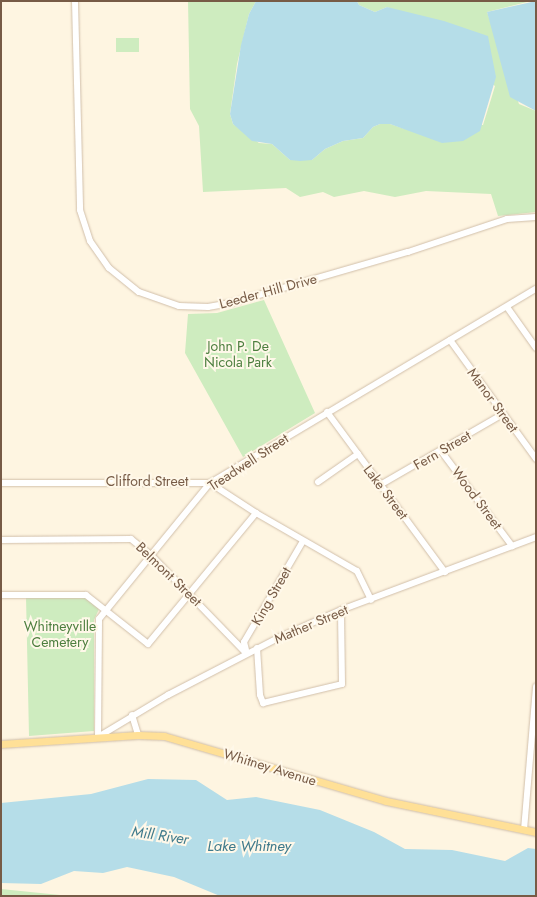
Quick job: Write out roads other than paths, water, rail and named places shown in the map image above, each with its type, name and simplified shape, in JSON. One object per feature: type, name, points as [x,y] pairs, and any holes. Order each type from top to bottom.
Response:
[{"type":"main road","name":"Whitney Avenue","points":[[1,744],[138,735],[176,739],[386,801],[536,832]]},
{"type":"street","name":"Leeder Hill Drive","points":[[75,1],[76,159],[80,210],[90,241],[109,268],[139,292],[179,306],[208,307],[231,303],[408,252],[507,219],[536,217]]},
{"type":"street","name":"Treadwell Street","points":[[98,737],[99,619],[210,483],[536,289]]},
{"type":"street","points":[[507,307],[536,348]]},
{"type":"street","name":"Manor Street","points":[[450,340],[536,459]]},
{"type":"street","name":"Lake Street","points":[[327,412],[380,486],[445,572]]},
{"type":"street","name":"Fern Street","points":[[380,486],[503,414]]},
{"type":"street","name":"Wood Street","points":[[441,451],[512,546]]},
{"type":"street","points":[[318,482],[358,454]]},
{"type":"street","name":"Clifford Street","points":[[1,483],[210,483]]},
{"type":"street","points":[[210,483],[256,513],[357,571],[371,600]]},
{"type":"street","points":[[1,595],[82,594],[148,644],[256,513]]},
{"type":"street","name":"Mather Street","points":[[98,737],[132,716],[246,653],[341,610],[536,537]]},
{"type":"street","name":"Belmont Street","points":[[1,540],[127,538],[136,541],[189,593],[246,653]]},
{"type":"street","name":"King Street","points":[[246,653],[244,642],[303,541]]},
{"type":"street","points":[[257,648],[260,696],[263,703],[342,684],[341,610]]},
{"type":"street","points":[[524,830],[536,686]]},
{"type":"street","points":[[132,716],[138,735]]},
{"type":"water","points":[[256,1],[357,1],[359,5],[375,12],[387,7],[444,21],[488,36],[496,77],[480,131],[463,141],[442,143],[390,124],[380,124],[373,127],[363,138],[343,141],[325,149],[312,160],[300,161],[290,160],[272,144],[252,141],[233,124],[230,114],[241,45],[249,14]]},
{"type":"water","points":[[536,1],[536,111],[510,97],[487,12]]},
{"type":"water","name":"Lake Whitney","points":[[148,779],[196,780],[227,800],[256,797],[320,810],[374,832],[405,849],[452,850],[505,861],[528,848],[536,849],[536,896],[220,896],[174,877],[127,867],[103,873],[74,871],[41,884],[1,883],[1,803],[91,794]]},
{"type":"park label","name":"John P. De Nicola Park","points":[[238,354]]},
{"type":"park label","name":"Whitneyville Cemetery","points":[[60,634]]},
{"type":"water label","name":"Mill River","points":[[160,836]]}]
